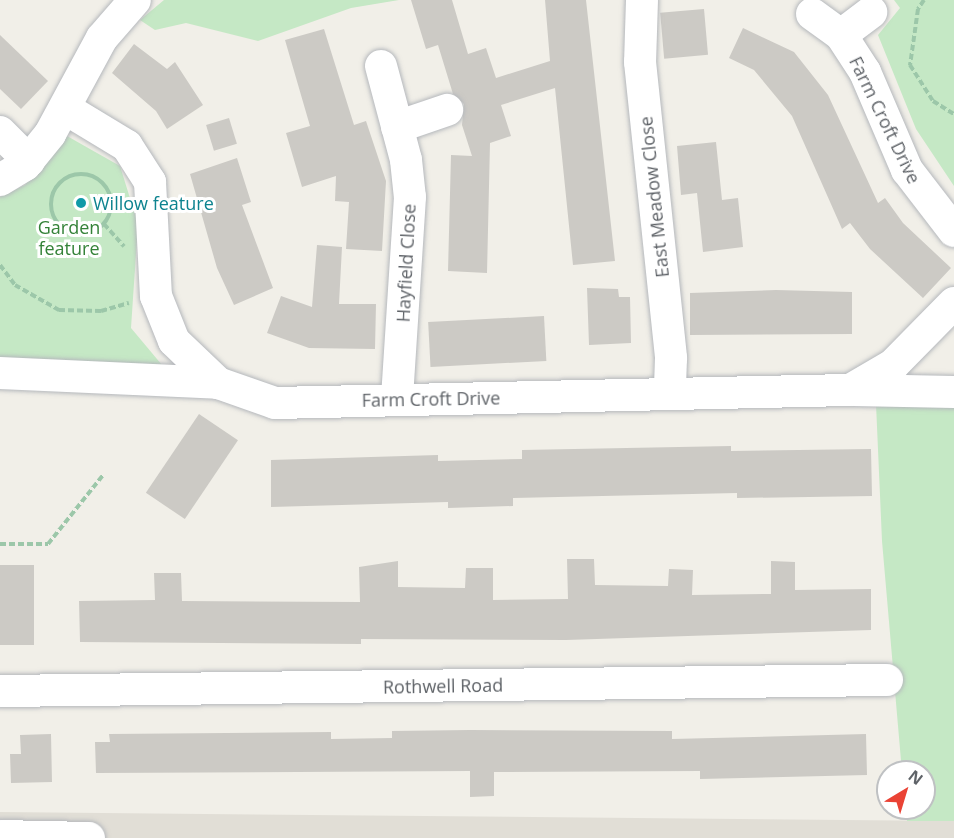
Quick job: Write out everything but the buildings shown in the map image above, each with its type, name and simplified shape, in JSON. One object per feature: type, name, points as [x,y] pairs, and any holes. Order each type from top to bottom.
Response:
[{"type":"street","points":[[0,180],[29,161],[66,109],[102,38],[135,0]]},
{"type":"street","name":"East Meadow Close","points":[[642,0],[640,62],[671,358],[670,393]]},
{"type":"street","name":"Farm Croft Drive","points":[[841,35],[871,12]]},
{"type":"street","name":"Farm Croft Drive","points":[[812,14],[841,35],[865,72],[907,170],[954,231]]},
{"type":"street","name":"Hayfield Close","points":[[381,66],[397,127],[410,197],[398,400]]},
{"type":"street","name":"Farm Croft Drive","points":[[66,109],[127,146],[150,182],[156,296],[174,341],[218,383],[274,403],[850,390],[893,365],[954,303]]},
{"type":"street","points":[[397,127],[447,110]]},
{"type":"street","points":[[0,132],[29,161]]},
{"type":"street","points":[[0,373],[218,383]]},
{"type":"street","points":[[850,390],[954,392]]},
{"type":"street","name":"Rothwell Road","points":[[0,691],[887,680]]},
{"type":"street","points":[[0,836],[89,838]]},
{"type":"path","points":[[924,0],[918,9],[910,65],[933,101],[954,114]]},
{"type":"path","points":[[82,175],[102,183],[111,202],[104,224],[77,234],[60,225],[52,198],[63,181],[82,175]]},
{"type":"path","points":[[0,266],[15,285],[59,310],[101,311],[156,296]]},
{"type":"path","points":[[0,544],[48,544],[103,475]]},
{"type":"shaded area","points":[[0,812],[954,821],[954,838],[0,838]]},
{"type":"green space","points":[[164,0],[399,0],[351,8],[258,41],[186,23],[155,30],[140,20]]},
{"type":"green space","points":[[894,0],[954,0],[954,186],[916,129],[878,35],[900,8]]},
{"type":"green space","name":"Garden feature","points":[[67,136],[120,166],[138,224],[131,328],[162,365],[153,373],[0,367],[0,197],[25,185]]},
{"type":"green space","points":[[876,404],[954,405],[954,821],[907,821],[936,820],[936,760],[901,760],[882,541]]},
{"type":"place","name":"Willow feature","points":[[81,203]]}]
